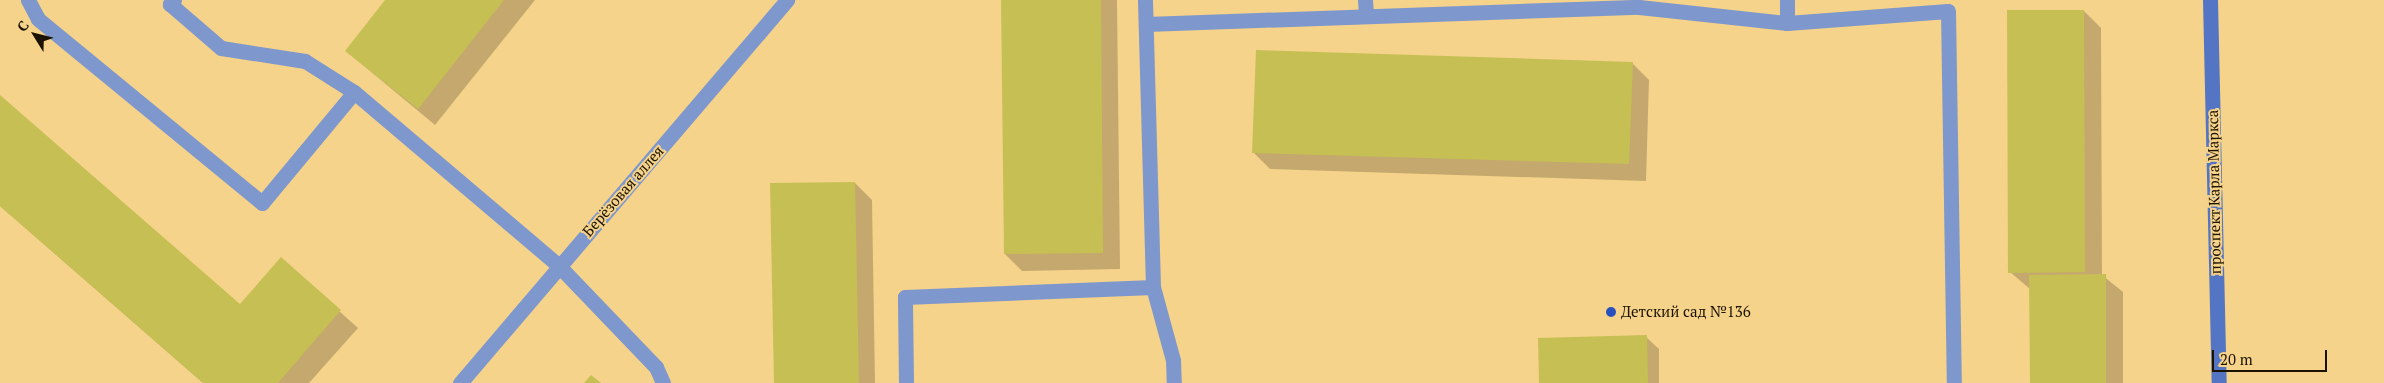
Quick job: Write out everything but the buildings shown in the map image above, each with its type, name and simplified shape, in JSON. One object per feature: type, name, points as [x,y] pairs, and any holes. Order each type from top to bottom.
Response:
[{"type":"main road","name":"проспект Карла Маркса","points":[[2210,0],[2219,383]]},
{"type":"street","points":[[28,0],[38,19],[262,203],[354,92]]},
{"type":"street","points":[[174,0],[170,4],[221,48],[305,61],[354,92],[560,266],[656,366],[663,383]]},
{"type":"street","name":"Берёзовая аллея","points":[[460,383],[787,0]]},
{"type":"street","points":[[1145,0],[1153,287],[1173,360],[1174,383]]},
{"type":"street","points":[[1366,0],[1366,16]]},
{"type":"street","points":[[1786,0],[1787,23]]},
{"type":"street","points":[[1146,24],[1639,7],[1787,23],[1948,12],[1954,383]]},
{"type":"street","points":[[906,383],[905,297],[1153,287]]},
{"type":"place","name":"Детский сад №136","points":[[1611,312]]}]
